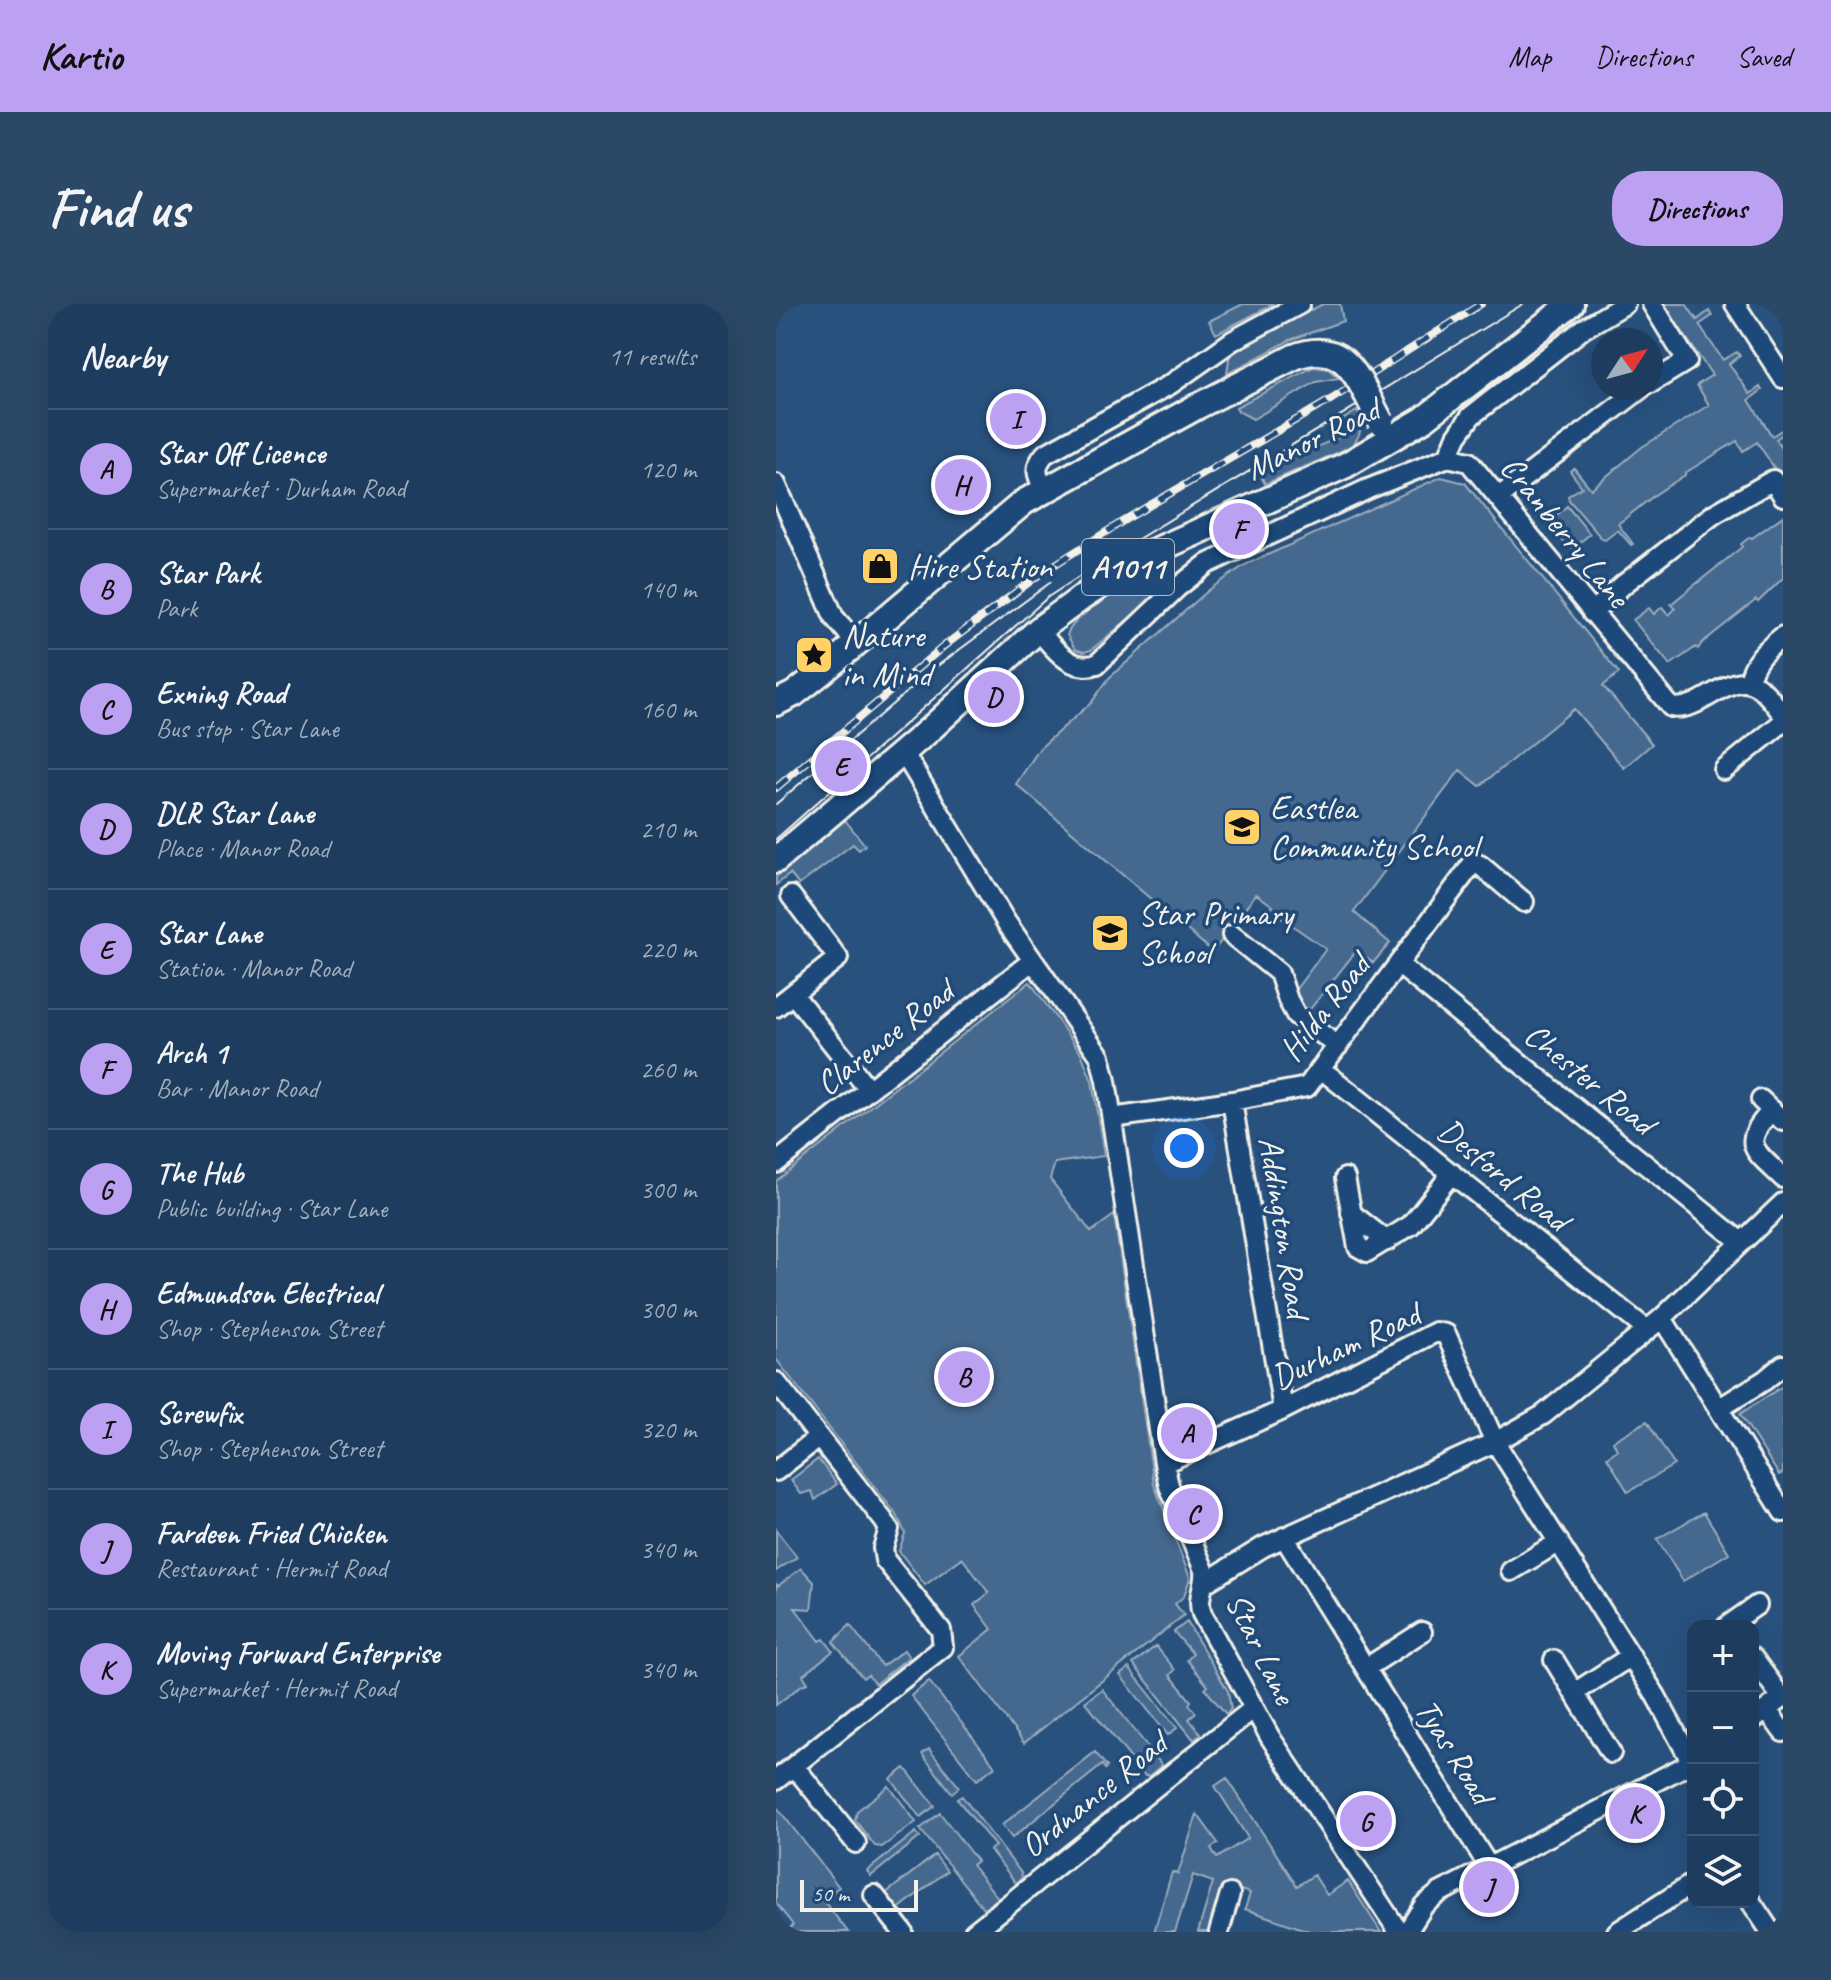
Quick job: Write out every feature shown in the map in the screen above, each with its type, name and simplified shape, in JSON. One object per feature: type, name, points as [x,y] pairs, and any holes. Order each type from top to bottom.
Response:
[{"type":"main road","name":"Manor Road","points":[[776,860],[903,752],[1038,630],[1084,596],[1155,551],[1326,474],[1386,431],[1443,405],[1571,304]]},
{"type":"main road","points":[[776,703],[803,687],[1013,510],[1044,490],[1294,357],[1318,350],[1336,354],[1348,365],[1386,431]]},
{"type":"street","points":[[1044,490],[1036,473],[1037,463],[1045,454],[1171,384],[1232,341],[1300,304]]},
{"type":"street","points":[[1448,457],[1457,436],[1471,416],[1583,329],[1625,304]]},
{"type":"street","points":[[1652,304],[1687,361],[1663,376]]},
{"type":"street","points":[[1735,304],[1783,378]]},
{"type":"street","points":[[1499,497],[1626,400]]},
{"type":"street","name":"Cranberry Lane","points":[[1038,630],[1075,665],[1085,668],[1097,664],[1178,587],[1207,564],[1368,489],[1448,457],[1469,462],[1671,707],[1682,709],[1700,703],[1732,683],[1749,682]]},
{"type":"street","points":[[1592,613],[1714,514],[1773,480],[1783,496]]},
{"type":"street","points":[[776,484],[834,617],[856,643]]},
{"type":"street","points":[[1783,636],[1761,654],[1751,669],[1749,682],[1761,688],[1783,714]]},
{"type":"street","points":[[1724,770],[1783,722]]},
{"type":"street","name":"Star Lane","points":[[903,752],[963,855],[1032,961],[1100,1056],[1164,1463],[1169,1486],[1205,1576],[1198,1603],[1279,1750],[1399,1932]]},
{"type":"street","name":"Hilda Road","points":[[1112,1118],[1307,1087],[1473,863],[1480,865],[1524,902]]},
{"type":"street","points":[[776,1007],[838,958],[791,896]]},
{"type":"street","points":[[1232,935],[1279,973],[1296,1015],[1338,1046]]},
{"type":"street","name":"Clarence Road","points":[[776,1163],[1032,961]]},
{"type":"street","name":"Chester Road","points":[[1398,964],[1741,1242]]},
{"type":"street","points":[[793,994],[869,1090]]},
{"type":"street","name":"Desford Road","points":[[1321,1069],[1647,1330]]},
{"type":"street","name":"Addington Road","points":[[1232,1101],[1283,1410]]},
{"type":"street","points":[[1772,1110],[1757,1126],[1752,1138],[1760,1155],[1783,1178]]},
{"type":"street","points":[[1345,1178],[1360,1250],[1367,1252],[1411,1225],[1452,1173]]},
{"type":"street","points":[[1203,1584],[1284,1537],[1495,1442],[1560,1402],[1662,1318],[1783,1203]]},
{"type":"street","points":[[1662,1318],[1783,1512]]},
{"type":"street","name":"Durham Road","points":[[1164,1463],[1283,1410],[1441,1331],[1446,1334],[1495,1442]]},
{"type":"street","points":[[1720,1408],[1783,1365]]},
{"type":"street","points":[[776,1382],[889,1529],[883,1548],[885,1560],[941,1630],[944,1642],[943,1647],[776,1780]]},
{"type":"street","points":[[776,1471],[819,1437]]},
{"type":"street","points":[[1495,1442],[1631,1656],[1687,1752]]},
{"type":"street","name":"Tyas Road","points":[[1284,1537],[1489,1867]]},
{"type":"street","points":[[1511,1571],[1559,1542]]},
{"type":"street","points":[[1738,1620],[1757,1605]]},
{"type":"street","points":[[1366,1668],[1422,1632]]},
{"type":"street","points":[[1574,1693],[1631,1656]]},
{"type":"street","points":[[1554,1660],[1611,1753]]},
{"type":"street","points":[[1759,1666],[1782,1698],[1760,1715],[1783,1732]]},
{"type":"street","name":"Ordnance Road","points":[[974,1932],[1254,1708]]},
{"type":"street","points":[[1407,1932],[1432,1898],[1689,1764]]},
{"type":"street","points":[[794,1766],[856,1843]]},
{"type":"street","points":[[1617,1932],[1647,1924],[1687,1888]]},
{"type":"street","points":[[1219,1932],[1230,1894]]},
{"type":"street","points":[[874,1895],[903,1932]]},
{"type":"street","points":[[1755,1908],[1771,1932]]},
{"type":"shaded area","points":[[1243,304],[1274,304],[1216,334],[1209,321]]},
{"type":"shaded area","points":[[1323,304],[1340,304],[1343,321],[1290,340],[1227,374],[1230,351]]},
{"type":"shaded area","points":[[1663,304],[1686,304],[1697,320],[1709,311],[1712,316],[1699,325],[1723,360],[1737,352],[1740,356],[1729,364],[1750,394],[1760,387],[1762,390],[1749,400],[1772,436],[1783,429],[1783,434],[1776,439],[1783,450],[1783,481],[1757,442],[1743,451],[1737,441],[1685,473],[1618,524],[1631,545],[1618,530],[1602,539],[1569,500],[1568,496],[1582,487],[1570,471],[1574,468],[1591,489],[1642,447],[1709,405],[1697,385],[1712,375]]},
{"type":"shaded area","points":[[1313,367],[1328,369],[1339,378],[1316,382],[1253,419],[1238,411],[1236,407]]},
{"type":"shaded area","points":[[1357,411],[1360,431],[1348,448],[1265,484],[1259,472],[1340,437],[1346,431],[1342,420]]},
{"type":"shaded area","name":"Eastlea Community School","points":[[1441,477],[1465,483],[1619,673],[1603,686],[1652,744],[1624,768],[1574,709],[1480,786],[1460,770],[1354,912],[1390,943],[1373,963],[1357,950],[1307,1013],[1293,993],[1326,949],[1270,910],[1273,906],[1256,894],[1213,952],[1016,784],[1040,748],[1091,703],[1109,678],[1210,589],[1245,565]]},
{"type":"shaded area","points":[[1567,506],[1590,534],[1573,548],[1568,547],[1548,523]]},
{"type":"shaded area","points":[[1783,516],[1783,578],[1698,649],[1696,647],[1670,665],[1633,620],[1649,608],[1654,614],[1662,607],[1669,615],[1675,609],[1671,604],[1742,547],[1741,544]]},
{"type":"shaded area","points":[[1161,567],[1172,583],[1091,650],[1084,652],[1075,649],[1067,635],[1082,615],[1108,596]]},
{"type":"shaded area","points":[[845,820],[865,845],[859,850],[853,844],[799,885],[790,874],[776,885],[776,877]]},
{"type":"shaded area","points":[[1030,982],[1081,1053],[1092,1081],[1104,1156],[1055,1163],[1050,1179],[1091,1232],[1114,1215],[1154,1484],[1190,1578],[1184,1596],[1175,1604],[1184,1615],[1024,1743],[959,1656],[992,1629],[974,1605],[989,1593],[962,1558],[925,1585],[899,1551],[905,1533],[898,1517],[776,1359],[776,1181]]},
{"type":"shaded area","points":[[1783,1386],[1783,1473],[1779,1475],[1740,1414]]},
{"type":"shaded area","points":[[1647,1421],[1674,1465],[1628,1492],[1607,1457],[1617,1450],[1613,1441]]},
{"type":"shaded area","points":[[818,1459],[837,1484],[815,1500],[812,1491],[801,1494],[791,1480]]},
{"type":"shaded area","points":[[1704,1512],[1729,1553],[1683,1581],[1657,1539]]},
{"type":"shaded area","points":[[776,1530],[797,1557],[776,1571]]},
{"type":"shaded area","points":[[801,1568],[814,1582],[811,1609],[795,1608],[820,1641],[824,1639],[833,1651],[803,1675],[808,1683],[776,1705],[776,1584],[778,1586]]},
{"type":"shaded area","points":[[1187,1622],[1228,1691],[1231,1709],[1226,1714],[1205,1689],[1208,1686],[1187,1660],[1193,1654],[1174,1632]]},
{"type":"shaded area","points":[[850,1625],[882,1666],[904,1650],[909,1657],[875,1684],[868,1675],[863,1678],[833,1642]]},
{"type":"shaded area","points":[[1156,1646],[1175,1670],[1170,1675],[1191,1701],[1189,1704],[1196,1713],[1189,1719],[1201,1734],[1194,1740],[1133,1664]]},
{"type":"shaded area","points":[[1129,1668],[1177,1728],[1168,1735],[1120,1675]]},
{"type":"shaded area","points":[[929,1681],[995,1766],[977,1780],[911,1696]]},
{"type":"shaded area","points":[[1102,1689],[1162,1765],[1149,1776],[1145,1776],[1085,1702]]},
{"type":"shaded area","points":[[929,1749],[959,1787],[952,1793],[922,1754]]},
{"type":"shaded area","points":[[1095,1752],[1107,1767],[1105,1769],[1102,1765],[1012,1838],[1002,1825]]},
{"type":"shaded area","points":[[905,1768],[935,1806],[920,1817],[891,1779]]},
{"type":"shaded area","points":[[1227,1778],[1297,1886],[1314,1875],[1327,1895],[1348,1881],[1381,1932],[1312,1932],[1245,1909],[1250,1893],[1224,1885],[1209,1932],[1198,1932],[1213,1882],[1193,1875],[1175,1932],[1154,1932],[1172,1872],[1178,1874],[1197,1814],[1218,1843],[1211,1848],[1217,1858],[1248,1838],[1215,1786]]},
{"type":"shaded area","points":[[889,1786],[916,1822],[882,1847],[875,1846],[855,1820],[857,1811]]},
{"type":"shaded area","points":[[962,1796],[1021,1873],[1022,1878],[1016,1883],[990,1850],[995,1846],[957,1799]]},
{"type":"shaded area","points":[[776,1806],[839,1887],[823,1900],[848,1932],[785,1932],[793,1925],[776,1903]]},
{"type":"shaded area","points":[[940,1813],[977,1861],[972,1865],[998,1898],[984,1909],[920,1829]]},
{"type":"shaded area","points":[[916,1832],[920,1837],[871,1876],[867,1871]]},
{"type":"shaded area","points":[[935,1855],[947,1871],[897,1910],[885,1894]]},
{"type":"tram line","points":[[776,839],[1048,597],[1523,304]]},
{"type":"tram line","points":[[776,804],[936,667],[1051,582]]},
{"type":"railway","points":[[776,788],[944,646],[1040,574],[1128,518],[1332,399],[1481,304]]},
{"type":"place","name":"Screwfix","points":[[1016,419]]},
{"type":"place","name":"Edmundson Electrical","points":[[961,485]]},
{"type":"place","name":"Arch 1","points":[[1239,529]]},
{"type":"place","name":"Hire Station","points":[[880,566]]},
{"type":"place","name":"Nature in Mind","points":[[814,655]]},
{"type":"place","name":"DLR Star Lane","points":[[994,697]]},
{"type":"place","name":"Star Lane","points":[[841,766]]},
{"type":"place","name":"Eastlea Community School","points":[[1242,827]]},
{"type":"place","name":"Star Primary School","points":[[1110,933]]},
{"type":"place","name":"Star Park","points":[[964,1377]]},
{"type":"place","name":"Star Off Licence","points":[[1187,1433]]},
{"type":"place","name":"Exning Road","points":[[1193,1514]]},
{"type":"place","name":"Moving Forward Enterprise","points":[[1635,1813]]},
{"type":"place","name":"The Hub","points":[[1366,1821]]},
{"type":"place","name":"Fardeen Fried Chicken","points":[[1489,1887]]}]
